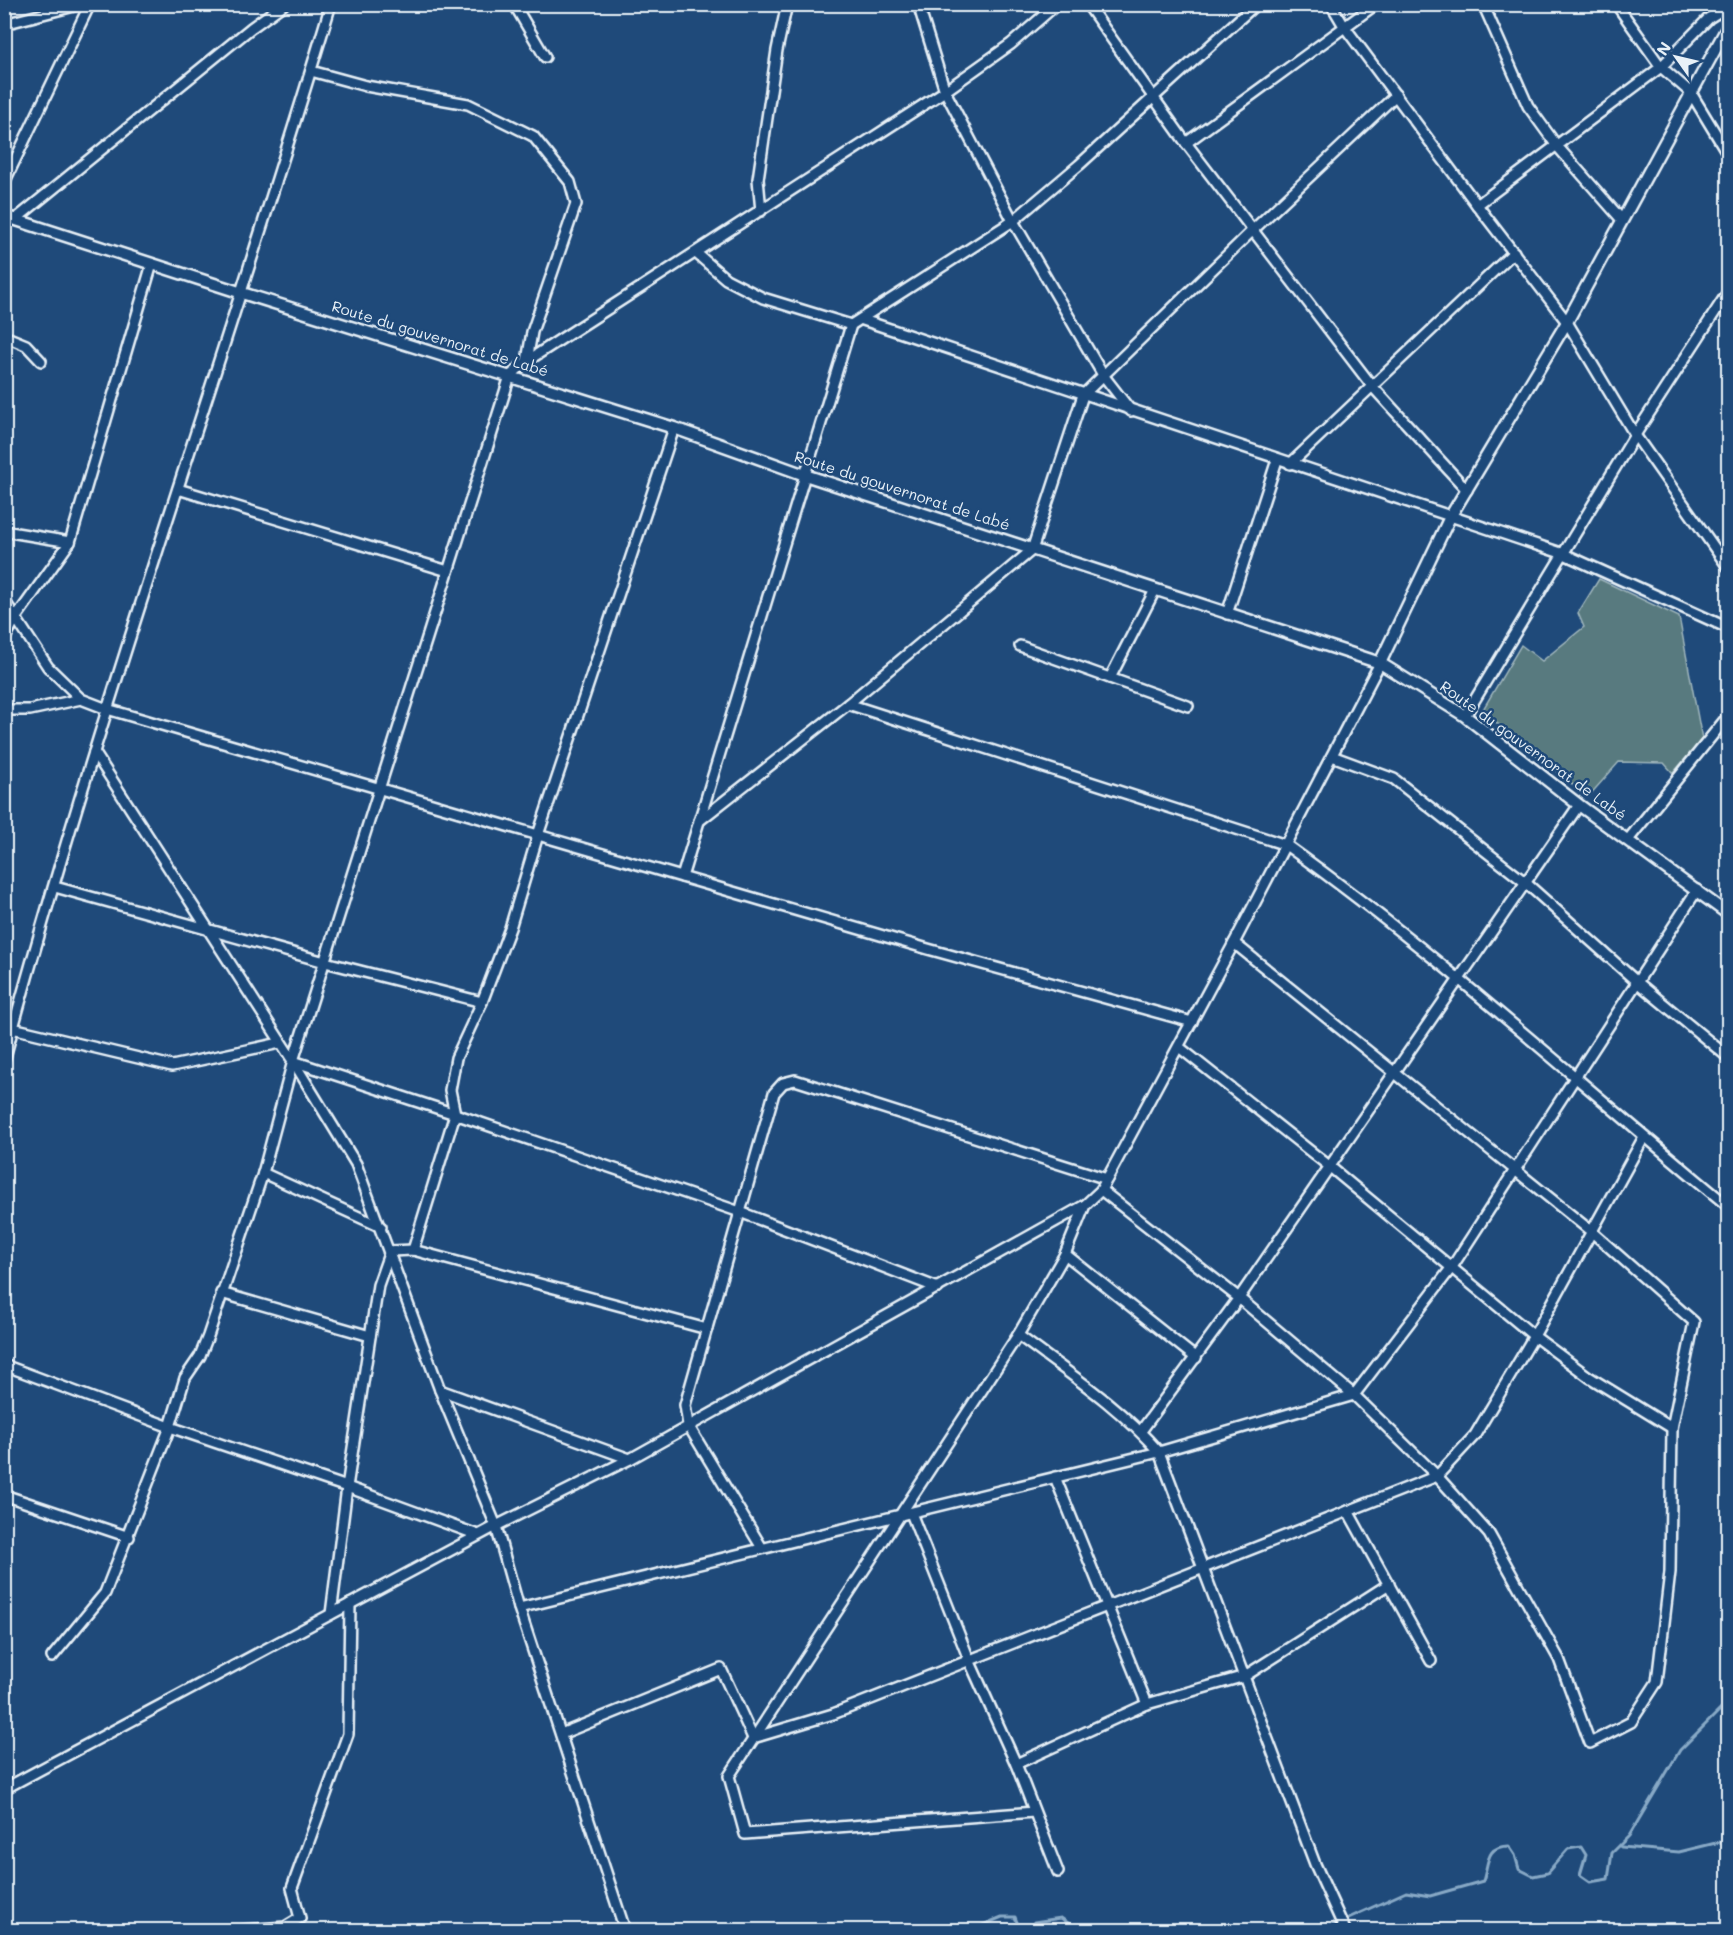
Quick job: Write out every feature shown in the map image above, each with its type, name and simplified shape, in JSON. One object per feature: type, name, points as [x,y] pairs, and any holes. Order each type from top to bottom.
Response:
[{"type":"street","points":[[4,24],[82,4]]},
{"type":"street","points":[[4,183],[90,4]]},
{"type":"street","points":[[16,219],[251,28],[284,4]]},
{"type":"street","points":[[4,1061],[9,1027],[55,887],[107,709],[242,293],[331,4]]},
{"type":"street","points":[[514,4],[545,57]]},
{"type":"street","points":[[761,211],[758,179],[777,50],[787,4]]},
{"type":"street","points":[[918,4],[945,91],[1013,221],[1103,375],[1131,411]]},
{"type":"street","points":[[52,1657],[105,1593],[129,1537],[170,1427],[185,1378],[200,1356],[263,1173],[293,1061],[510,376],[527,361],[945,91],[1011,44],[1057,4]]},
{"type":"street","points":[[1087,4],[1186,143],[1372,386],[1467,490]]},
{"type":"street","points":[[696,253],[726,279],[763,298],[851,326],[1013,221],[1079,165],[1256,4]]},
{"type":"street","points":[[1331,4],[1344,26],[1477,205],[1567,321],[1635,435],[1728,567]]},
{"type":"street","points":[[1186,143],[1376,4]]},
{"type":"street","points":[[1483,4],[1528,106],[1557,146],[1622,220]]},
{"type":"street","points":[[1616,4],[1661,67],[1691,93],[1728,154]]},
{"type":"street","points":[[1477,205],[1661,67],[1708,18],[1728,6]]},
{"type":"street","points":[[4,1789],[478,1535],[630,1459],[1085,1205],[1101,1190],[1286,845],[1380,663],[1450,517],[1567,321],[1728,26]]},
{"type":"street","points":[[311,71],[366,86],[468,104],[532,136],[570,182],[576,204],[532,332],[527,361]]},
{"type":"street","points":[[699,821],[848,704],[1032,550],[1083,395],[1396,95]]},
{"type":"street","name":"Route du gouvernorat de Labé","points":[[4,216],[674,428],[805,475],[1380,663],[1465,716],[1579,805],[1728,914]]},
{"type":"street","points":[[1290,464],[1514,252]]},
{"type":"street","points":[[4,640],[15,619],[70,542],[153,264]]},
{"type":"street","points":[[1465,716],[1635,435],[1728,292]]},
{"type":"street","points":[[863,320],[1564,554],[1687,611],[1727,624]]},
{"type":"street","points":[[682,877],[851,326]]},
{"type":"street","points":[[4,336],[26,345],[41,361]]},
{"type":"street","points":[[413,1250],[455,1114],[450,1090],[456,1058],[482,1002],[510,928],[538,835],[674,428]]},
{"type":"street","points":[[1227,614],[1277,460]]},
{"type":"street","points":[[178,489],[448,571]]},
{"type":"street","points":[[4,531],[70,542]]},
{"type":"street","points":[[1110,678],[1155,590]]},
{"type":"street","points":[[4,600],[48,667],[81,699],[107,709],[928,949],[1192,1022]]},
{"type":"street","points":[[1020,646],[1188,706]]},
{"type":"street","points":[[4,711],[30,710],[81,699]]},
{"type":"street","points":[[848,704],[1286,845],[1339,883],[1460,979],[1728,1206]]},
{"type":"street","points":[[1628,840],[1728,716]]},
{"type":"street","points":[[94,753],[293,1061],[356,1164],[440,1390],[496,1526],[519,1608],[625,1930]]},
{"type":"street","points":[[1332,756],[1394,779],[1526,883],[1637,982],[1728,1057]]},
{"type":"street","points":[[1141,1431],[1239,1298],[1579,805]]},
{"type":"street","points":[[55,887],[325,962],[482,1002]]},
{"type":"street","points":[[519,1608],[1159,1452],[1354,1395],[1452,1267],[1697,890]]},
{"type":"street","points":[[1101,1190],[1239,1298],[1354,1395],[1437,1476],[1489,1534],[1559,1659],[1590,1743],[1631,1722],[1657,1682],[1670,1572],[1672,1428],[1694,1322],[1592,1232],[1234,943]]},
{"type":"street","points":[[9,1027],[172,1066],[280,1043]]},
{"type":"street","points":[[1179,1047],[1329,1166],[1534,1336],[1589,1377],[1672,1428]]},
{"type":"street","points":[[293,1061],[740,1212],[938,1288]]},
{"type":"street","points":[[762,1548],[688,1425],[685,1405],[774,1093],[783,1083],[795,1080],[1107,1179]]},
{"type":"street","points":[[753,1738],[833,1714],[970,1662],[1437,1476],[1475,1435],[1534,1336],[1644,1137]]},
{"type":"street","points":[[263,1173],[381,1227]]},
{"type":"street","points":[[1034,1812],[746,1834],[729,1776],[907,1513],[1018,1335],[1065,1254],[1085,1205]]},
{"type":"street","points":[[390,1251],[413,1250],[706,1329]]},
{"type":"street","points":[[331,1614],[346,1487],[378,1285],[390,1251]]},
{"type":"street","points":[[1065,1254],[1196,1358]]},
{"type":"street","points":[[221,1293],[370,1336]]},
{"type":"street","points":[[1018,1335],[1118,1410],[1159,1452],[1315,1864],[1345,1930]]},
{"type":"street","points":[[4,1365],[170,1427],[478,1535]]},
{"type":"street","points":[[440,1390],[630,1459]]},
{"type":"street","points":[[1055,1477],[1147,1704]]},
{"type":"street","points":[[4,1495],[129,1537]]},
{"type":"street","points":[[1348,1511],[1431,1661]]},
{"type":"street","points":[[907,1513],[1016,1764],[1058,1872]]},
{"type":"street","points":[[1016,1764],[1147,1704],[1245,1676],[1389,1584]]},
{"type":"street","points":[[244,1930],[285,1927],[300,1918],[292,1888],[348,1734],[350,1604]]},
{"type":"street","points":[[561,1734],[721,1670],[753,1738]]},
{"type":"green space","points":[[1599,579],[1679,617],[1702,739],[1673,773],[1664,763],[1619,762],[1588,797],[1482,711],[1521,645],[1542,661],[1584,627],[1578,613]]},
{"type":"waterway","points":[[1322,1930],[1406,1892],[1430,1896],[1483,1881],[1489,1857],[1492,1852],[1501,1847],[1509,1846],[1515,1855],[1519,1869],[1533,1876],[1547,1873],[1568,1849],[1581,1847],[1586,1855],[1580,1875],[1590,1882],[1608,1879],[1612,1853],[1629,1836],[1680,1750],[1728,1702]]},
{"type":"waterway","points":[[1621,1847],[1679,1852],[1728,1840]]},
{"type":"waterway","points":[[971,1930],[1002,1917],[1015,1917],[1020,1930]]},
{"type":"waterway","points":[[1037,1930],[1034,1922],[1061,1918],[1078,1930]]},
{"type":"waterway","points":[[1169,1930],[1211,1926],[1214,1930]]}]
